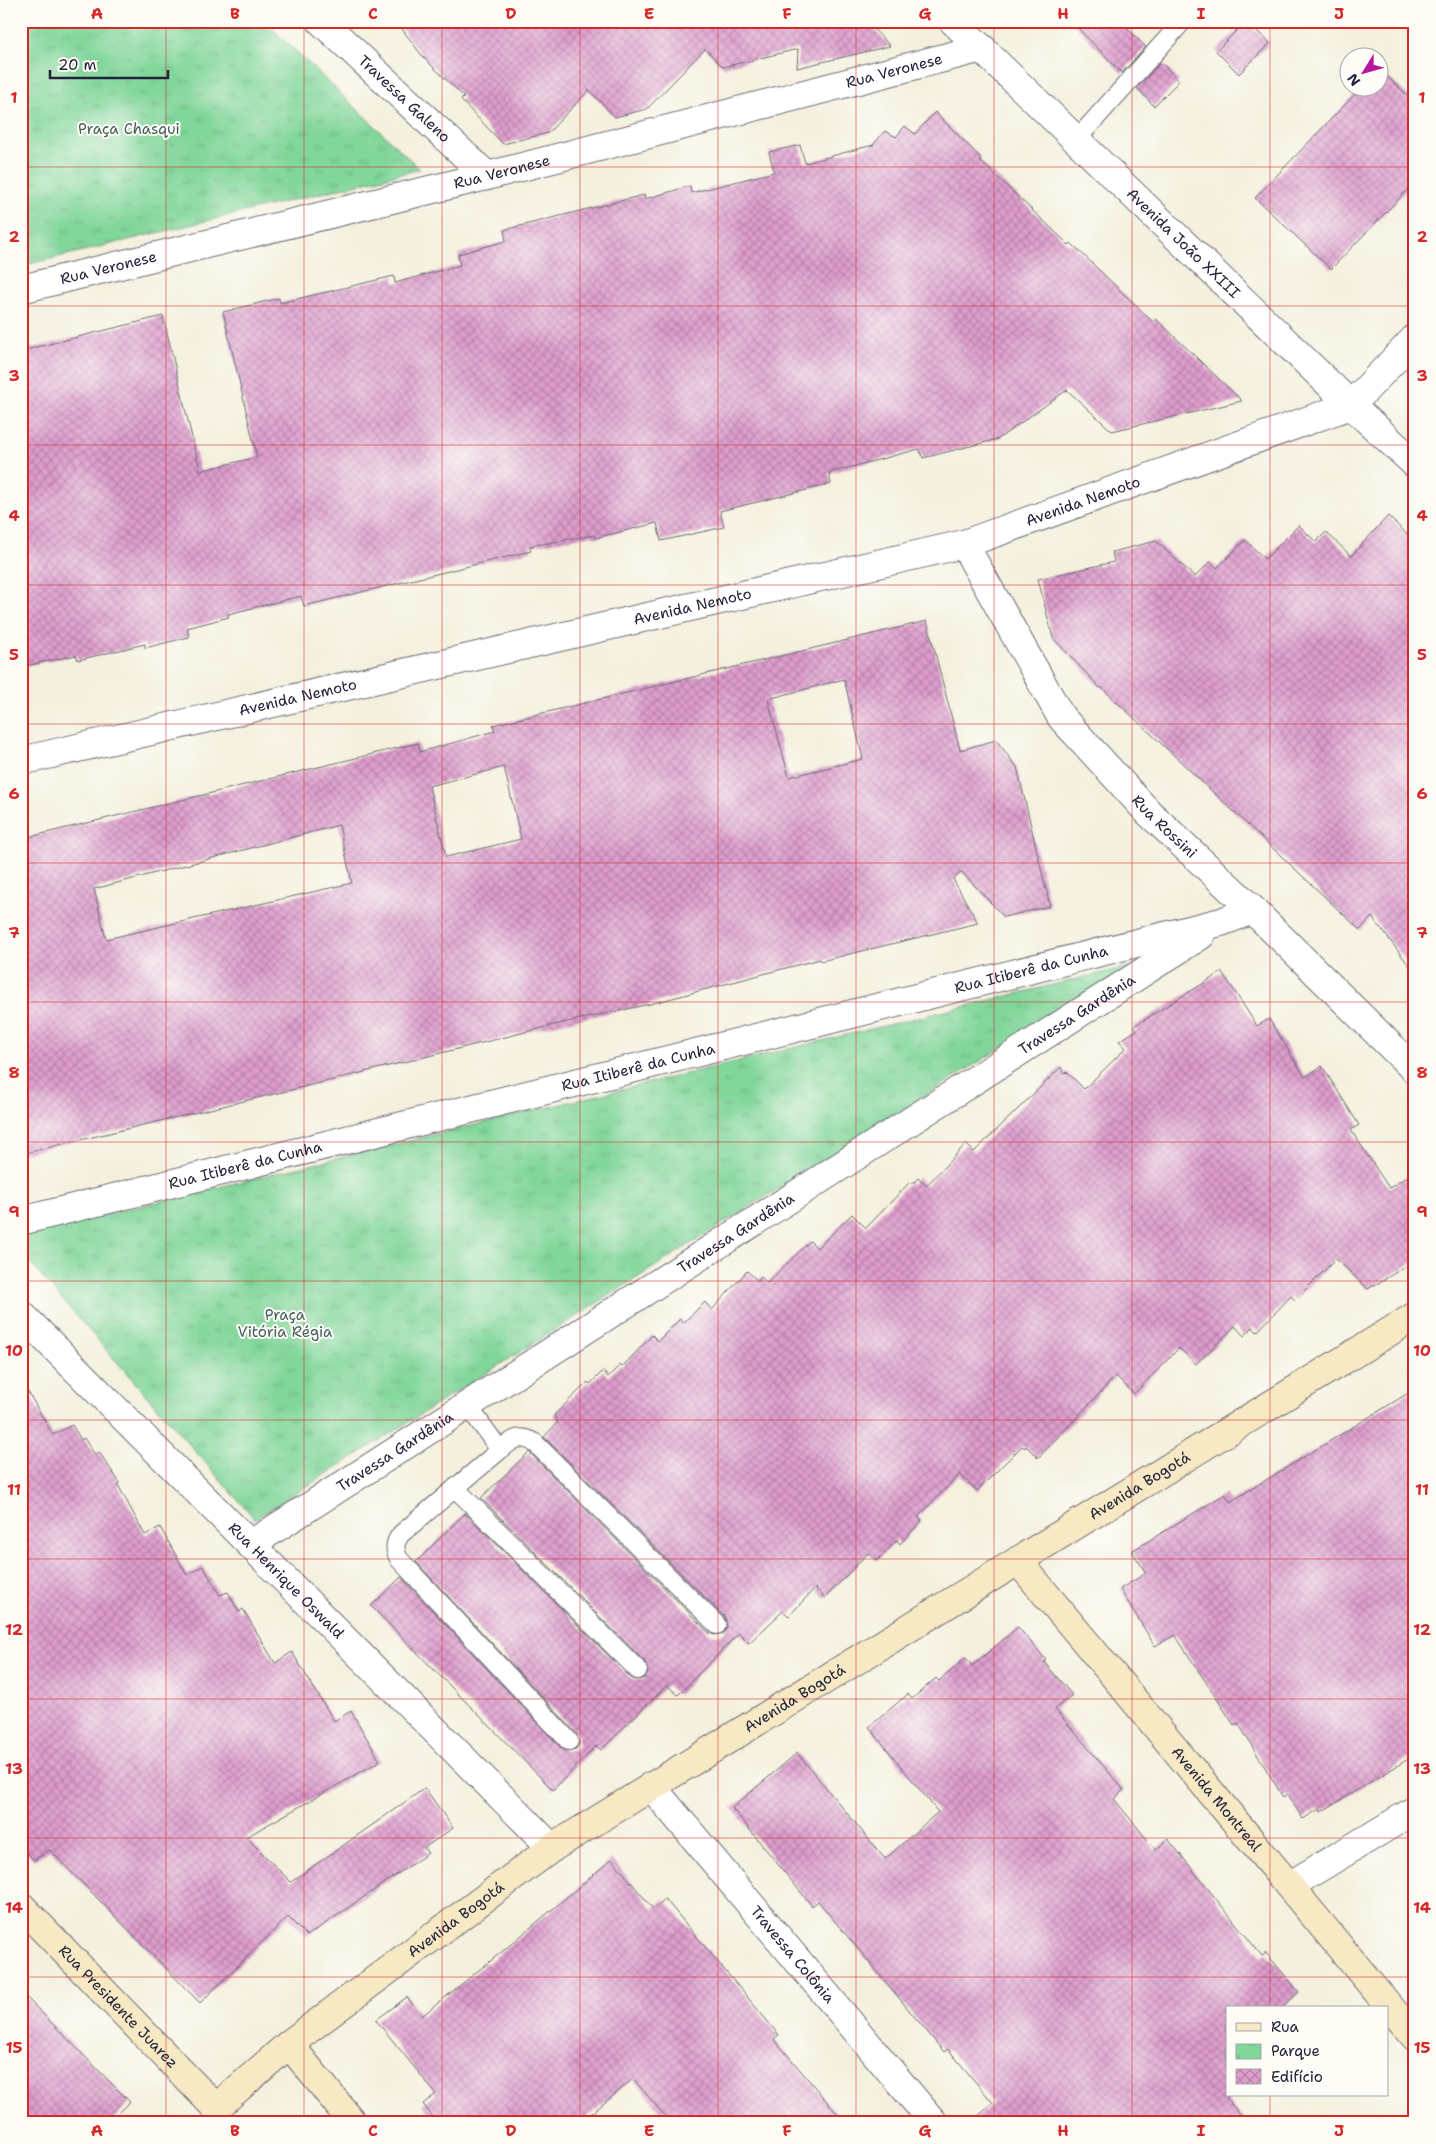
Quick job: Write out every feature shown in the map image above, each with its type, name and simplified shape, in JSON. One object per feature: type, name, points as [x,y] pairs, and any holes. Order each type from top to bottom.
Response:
[{"type":"street","name":"Travessa Galeno","points":[[321,21],[487,176]]},
{"type":"street","name":"Avenida João XXIII","points":[[953,21],[1351,405],[1415,464]]},
{"type":"street","name":"Rua Veronese","points":[[21,289],[487,176],[982,48]]},
{"type":"street","points":[[1351,405],[1415,338]]},
{"type":"street","name":"Avenida Nemoto","points":[[21,761],[964,544],[1351,405]]},
{"type":"street","name":"Rua Rossini","points":[[964,544],[1060,717],[1148,812],[1253,910],[1415,1070]]},
{"type":"street","name":"Rua Itiberê da Cunha","points":[[21,1221],[1221,922],[1253,910]]},
{"type":"street","name":"Travessa Gardênia","points":[[251,1544],[1221,922]]},
{"type":"street","name":"Rua Henrique Oswald","points":[[21,1314],[552,1848]]},
{"type":"street","name":"Avenida Bogotá","points":[[212,2116],[289,2044],[552,1848],[1415,1316]]},
{"type":"street","name":"Avenida Montreal","points":[[1018,1561],[1415,2037]]},
{"type":"street","name":"Travessa Colônia","points":[[651,1786],[934,2123]]},
{"type":"street","points":[[1289,1886],[1415,1810]]},
{"type":"street","name":"Rua Presidente Juarez","points":[[21,1906],[212,2116]]},
{"type":"street","points":[[289,2044],[353,2123]]},
{"type":"lane","points":[[1077,140],[1182,21]]},
{"type":"lane","points":[[466,1406],[500,1450]]},
{"type":"lane","points":[[569,1741],[399,1559],[395,1551],[395,1542],[401,1534],[500,1450],[519,1438],[527,1438],[535,1443],[717,1625]]},
{"type":"lane","points":[[455,1488],[638,1670]]},
{"type":"green space","name":"Praça Chasqui","points":[[21,21],[264,21],[420,169],[21,266]]},
{"type":"green space","name":"Praça Vitória Régia","points":[[1131,966],[255,1519],[21,1253],[21,1235]]},
{"type":"building","points":[[396,21],[866,21],[890,46],[797,68],[798,49],[723,67],[705,49],[647,109],[615,117],[589,90],[548,133],[503,144],[461,100],[464,97],[423,57]]},
{"type":"building","points":[[1071,21],[1120,21],[1146,47],[1122,73]]},
{"type":"building","points":[[1246,21],[1270,43],[1239,74],[1216,51]]},
{"type":"building","points":[[1161,62],[1179,81],[1154,106],[1137,88]]},
{"type":"building","points":[[1388,77],[1415,102],[1415,182],[1331,269],[1255,198],[1351,98],[1388,98]]},
{"type":"building","points":[[935,112],[981,158],[979,160],[1069,245],[1071,243],[1153,322],[1156,319],[1242,401],[1112,431],[1067,390],[998,439],[923,458],[919,449],[829,473],[831,484],[720,511],[724,527],[661,541],[657,523],[595,538],[594,535],[530,546],[531,551],[304,606],[301,596],[228,614],[229,617],[187,628],[189,637],[145,648],[145,644],[78,660],[76,655],[21,667],[21,351],[163,316],[200,471],[257,457],[223,312],[279,298],[280,303],[394,276],[395,283],[460,265],[458,254],[506,241],[504,230],[644,195],[645,199],[690,186],[691,193],[774,172],[769,152],[800,145],[805,163],[873,145],[885,131],[896,137],[905,126],[915,134]]},
{"type":"building","points":[[1388,516],[1415,542],[1415,973],[1372,917],[1360,930],[1100,688],[1053,638],[1038,579],[1114,562],[1112,552],[1156,541],[1195,577],[1210,562],[1217,568],[1245,540],[1265,559],[1299,525],[1316,542],[1326,532],[1351,556]]},
{"type":"building","points":[[927,621],[960,750],[996,740],[1017,767],[1050,906],[1004,917],[962,872],[953,879],[978,923],[821,961],[820,959],[650,1004],[562,1023],[21,1154],[21,839],[418,743],[420,752],[495,731],[493,725]],"holes":[[[844,679],[863,759],[789,777],[768,699]],[[504,767],[521,839],[446,857],[429,786]],[[339,825],[352,883],[106,939],[94,889]]]},
{"type":"building","points":[[1222,972],[1257,1026],[1269,1019],[1305,1077],[1322,1066],[1359,1125],[1351,1130],[1389,1188],[1415,1172],[1415,1261],[1368,1289],[1336,1259],[1295,1300],[1291,1296],[1257,1332],[1253,1327],[1244,1336],[1235,1326],[1196,1364],[1179,1348],[1134,1394],[1116,1376],[1038,1458],[1026,1446],[1025,1448],[1022,1446],[977,1491],[960,1474],[918,1517],[922,1521],[900,1544],[897,1540],[877,1561],[868,1553],[825,1598],[815,1588],[789,1616],[783,1611],[749,1643],[739,1633],[678,1695],[667,1685],[601,1750],[596,1746],[553,1790],[371,1606],[401,1577],[561,1748],[566,1751],[576,1749],[579,1744],[577,1734],[416,1562],[465,1513],[631,1678],[636,1680],[645,1678],[648,1672],[645,1662],[481,1498],[529,1452],[709,1633],[715,1635],[724,1633],[727,1627],[725,1617],[544,1437],[558,1422],[554,1415],[588,1382],[590,1384],[603,1371],[608,1377],[620,1365],[622,1367],[652,1335],[658,1341],[680,1319],[683,1323],[705,1302],[712,1310],[747,1271],[758,1281],[761,1277],[767,1283],[810,1241],[817,1248],[852,1214],[866,1228],[910,1182],[912,1184],[918,1178],[926,1186],[966,1144],[974,1152],[1061,1067],[1064,1073],[1067,1072],[1084,1089],[1126,1048],[1119,1041],[1137,1030],[1134,1026]]},
{"type":"building","points":[[21,1380],[53,1435],[72,1425],[81,1440],[84,1438],[95,1455],[99,1452],[120,1483],[118,1485],[145,1535],[160,1527],[187,1575],[203,1566],[220,1595],[228,1592],[239,1612],[243,1609],[275,1663],[292,1652],[334,1721],[351,1711],[380,1761],[246,1837],[291,1882],[425,1788],[453,1828],[424,1848],[428,1853],[307,1936],[288,1917],[200,2003],[50,1850],[34,1860],[21,1847]]},
{"type":"building","points":[[1415,1389],[1415,1755],[1321,1812],[1319,1809],[1303,1819],[1287,1794],[1283,1797],[1238,1723],[1234,1725],[1175,1635],[1155,1646],[1120,1589],[1146,1573],[1132,1551],[1225,1494],[1230,1502]]},
{"type":"building","points":[[1018,1627],[1072,1695],[1055,1709],[1124,1790],[1114,1799],[1156,1850],[1168,1839],[1262,1956],[1266,1953],[1299,1992],[1284,2006],[1226,2006],[1226,2096],[1247,2123],[970,2123],[993,2103],[948,2049],[944,2052],[818,1901],[812,1906],[732,1808],[797,1753],[885,1859],[938,1812],[869,1727],[908,1694],[912,1699],[936,1678],[939,1681],[966,1658],[972,1666]]},
{"type":"building","points":[[612,1859],[653,1909],[665,1899],[779,2035],[774,2039],[845,2123],[671,2123],[633,2079],[580,2123],[436,2123],[423,2104],[436,2094],[376,2020],[407,1997],[422,2016]]},
{"type":"building","points":[[21,1992],[130,2102],[109,2123],[21,2123]]}]
